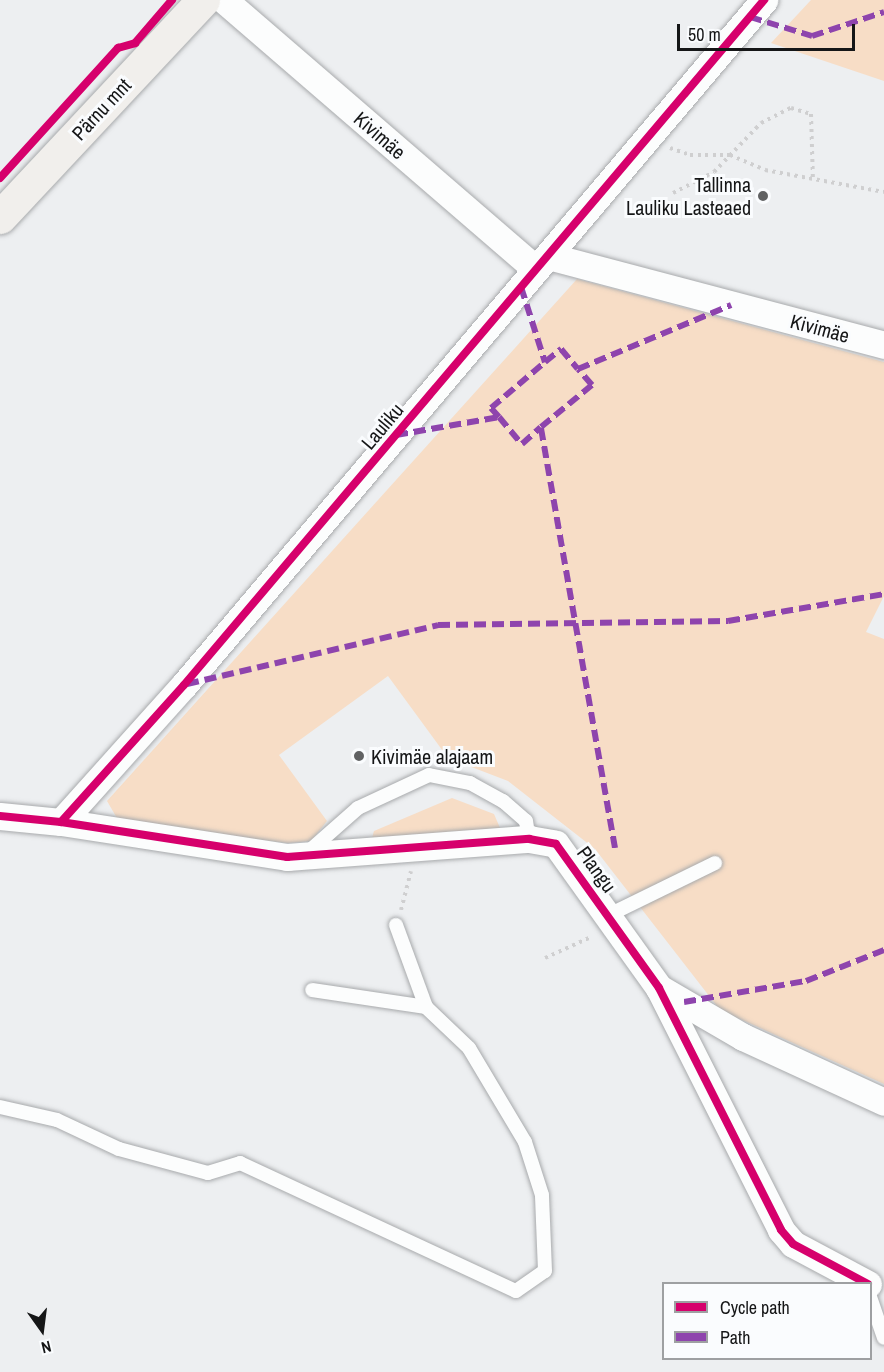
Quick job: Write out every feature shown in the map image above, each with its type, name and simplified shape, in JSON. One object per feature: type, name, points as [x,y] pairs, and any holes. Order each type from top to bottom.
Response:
[{"type":"main road","name":"Pärnu mnt","points":[[0,218],[203,0]]},
{"type":"street","name":"Kivimäe","points":[[224,0],[542,262],[884,345]]},
{"type":"street","name":"Lauliku","points":[[61,822],[764,0]]},
{"type":"street","points":[[0,816],[61,822]]},
{"type":"street","name":"Plangu","points":[[61,822],[303,856],[415,850],[529,838],[556,844],[613,920],[659,988],[781,1230],[793,1244],[861,1282]]},
{"type":"street","name":"Plangu","points":[[659,988],[743,1037],[884,1102]]},
{"type":"lane","points":[[303,856],[358,808],[429,775],[470,783],[503,801],[526,821],[529,838]]},
{"type":"lane","points":[[613,920],[715,863]]},
{"type":"lane","points":[[0,1107],[57,1120],[119,1149],[208,1173],[240,1162],[516,1292],[545,1271],[548,1245],[542,1195],[525,1142],[469,1048],[426,1007],[396,925]]},
{"type":"lane","points":[[312,990],[426,1007]]},
{"type":"lane","points":[[872,1294],[884,1338]]},
{"type":"path","points":[[673,194],[714,172],[761,123],[777,113],[802,108],[811,114],[813,180]]},
{"type":"path","points":[[650,135],[690,155],[730,155],[813,180],[884,192]]},
{"type":"path","points":[[396,925],[415,850]]},
{"type":"path","points":[[545,958],[613,920]]},
{"type":"shaded area","points":[[811,0],[884,0],[884,81],[771,43]]},
{"type":"shaded area","points":[[577,279],[884,362],[884,596],[866,632],[884,639],[884,1084],[720,1010],[595,849],[508,781],[448,758],[388,676],[279,755],[327,821],[311,841],[288,843],[121,825],[107,801]]},
{"type":"shaded area","points":[[452,798],[494,814],[500,828],[372,838],[374,831]]},
{"type":"marked path","points":[[750,17],[812,36],[884,12]]},
{"type":"marked path","points":[[521,287],[545,362],[561,349],[578,369]]},
{"type":"marked path","points":[[615,848],[541,427],[592,385],[578,369],[731,305]]},
{"type":"marked path","points":[[499,417],[491,408],[545,362]]},
{"type":"marked path","points":[[396,435],[499,417],[522,444],[541,427]]},
{"type":"marked path","points":[[187,684],[438,625],[728,621],[884,594]]},
{"type":"marked path","points":[[684,1002],[806,981],[884,950]]},
{"type":"cycle path","points":[[0,178],[118,48],[135,43],[172,0]]},
{"type":"cycle path","points":[[0,816],[61,822],[184,685],[764,0]]},
{"type":"cycle path","points":[[61,822],[287,857],[529,839],[556,844],[659,988],[781,1230],[793,1244],[864,1282]]},
{"type":"place","name":"Tallinna Lauliku Lasteaed","points":[[763,196]]},
{"type":"place","name":"Kivimäe alajaam","points":[[359,756]]}]
